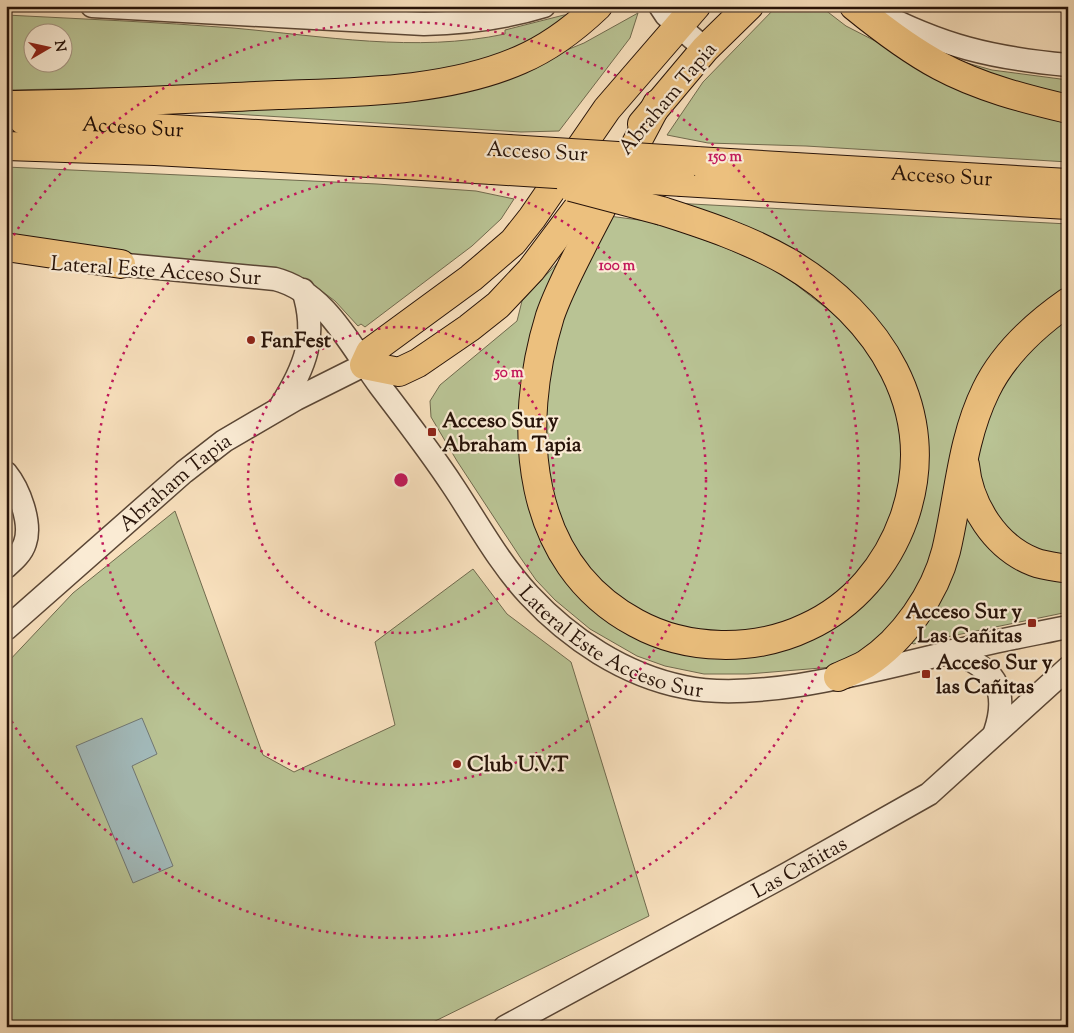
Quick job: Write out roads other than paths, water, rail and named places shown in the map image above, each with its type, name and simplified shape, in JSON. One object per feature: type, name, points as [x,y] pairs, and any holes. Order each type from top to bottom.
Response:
[{"type":"main road","points":[[6,105],[316,94],[386,90],[433,83],[481,73],[522,60],[563,35],[598,6]]},
{"type":"main road","name":"Abraham Tapia","points":[[364,365],[370,352],[471,278],[513,242],[532,218],[607,109],[696,6]]},
{"type":"main road","name":"Abraham Tapia","points":[[399,372],[418,363],[469,328],[498,305],[547,251],[565,223],[658,104],[706,49],[749,6]]},
{"type":"main road","points":[[854,6],[901,42],[940,66],[986,85],[1068,110]]},
{"type":"main road","points":[[504,164],[662,211],[743,239],[804,273],[854,314],[873,336],[896,370],[905,392],[914,434],[913,478],[908,506],[899,532],[888,553],[870,579],[843,605],[807,628],[770,640],[729,645],[688,641],[653,631],[627,618],[592,591],[566,560],[546,520],[539,492],[534,452],[533,420],[539,366],[551,315],[597,217],[658,104]]},
{"type":"main road","name":"Acceso Sur","points":[[6,118],[155,130],[504,164]]},
{"type":"main road","name":"Acceso Sur","points":[[6,146],[1068,183]]},
{"type":"main road","name":"Acceso Sur","points":[[689,171],[1068,204]]},
{"type":"main road","points":[[364,365],[399,372],[405,355],[416,343],[461,310],[478,294],[513,242]]},
{"type":"main road","points":[[6,246],[121,264]]},
{"type":"main road","points":[[838,677],[866,664],[879,653],[907,625],[931,590],[946,552],[964,454],[975,415],[997,371],[1029,332],[1068,302]]},
{"type":"main road","points":[[964,454],[966,473],[973,499],[985,522],[999,538],[1033,562],[1068,569]]},
{"type":"street","points":[[92,6],[416,24],[451,24],[509,11],[544,6]]},
{"type":"street","points":[[660,6],[679,27],[706,49]]},
{"type":"street","points":[[866,6],[902,25],[975,52],[1007,58],[1068,65]]},
{"type":"street","name":"Lateral Este Acceso Sur","points":[[6,260],[121,264],[275,279],[303,290],[313,298],[335,323],[364,365],[422,440],[504,564],[527,593],[574,636],[606,657],[662,681],[684,688],[710,691],[783,686],[838,677],[1068,627]]},
{"type":"street","points":[[280,408],[300,375],[309,345],[309,310],[303,290]]},
{"type":"street","name":"Abraham Tapia","points":[[6,629],[184,472],[224,441],[280,408],[364,365]]},
{"type":"street","points":[[399,372],[400,412]]},
{"type":"street","points":[[6,473],[11,480],[22,507],[28,529],[25,544],[17,558],[6,567]]},
{"type":"street","points":[[952,652],[983,666],[998,686],[1002,706],[995,732]]},
{"type":"street","name":"Las Cañitas","points":[[504,1027],[781,878],[929,794],[995,732],[1068,668]]},
{"type":"water","points":[[142,718],[157,754],[132,766],[173,866],[133,883],[76,746]]},
{"type":"place","name":"FanFest","points":[[251,340]]},
{"type":"place","name":"Acceso Sur y Abraham Tapia","points":[[432,432]]},
{"type":"place","name":"Acceso Sur y Las Cañitas","points":[[1032,623]]},
{"type":"place","name":"Acceso Sur y las Cañitas","points":[[926,674]]},
{"type":"place","name":"Club U.V.T","points":[[457,764]]}]
